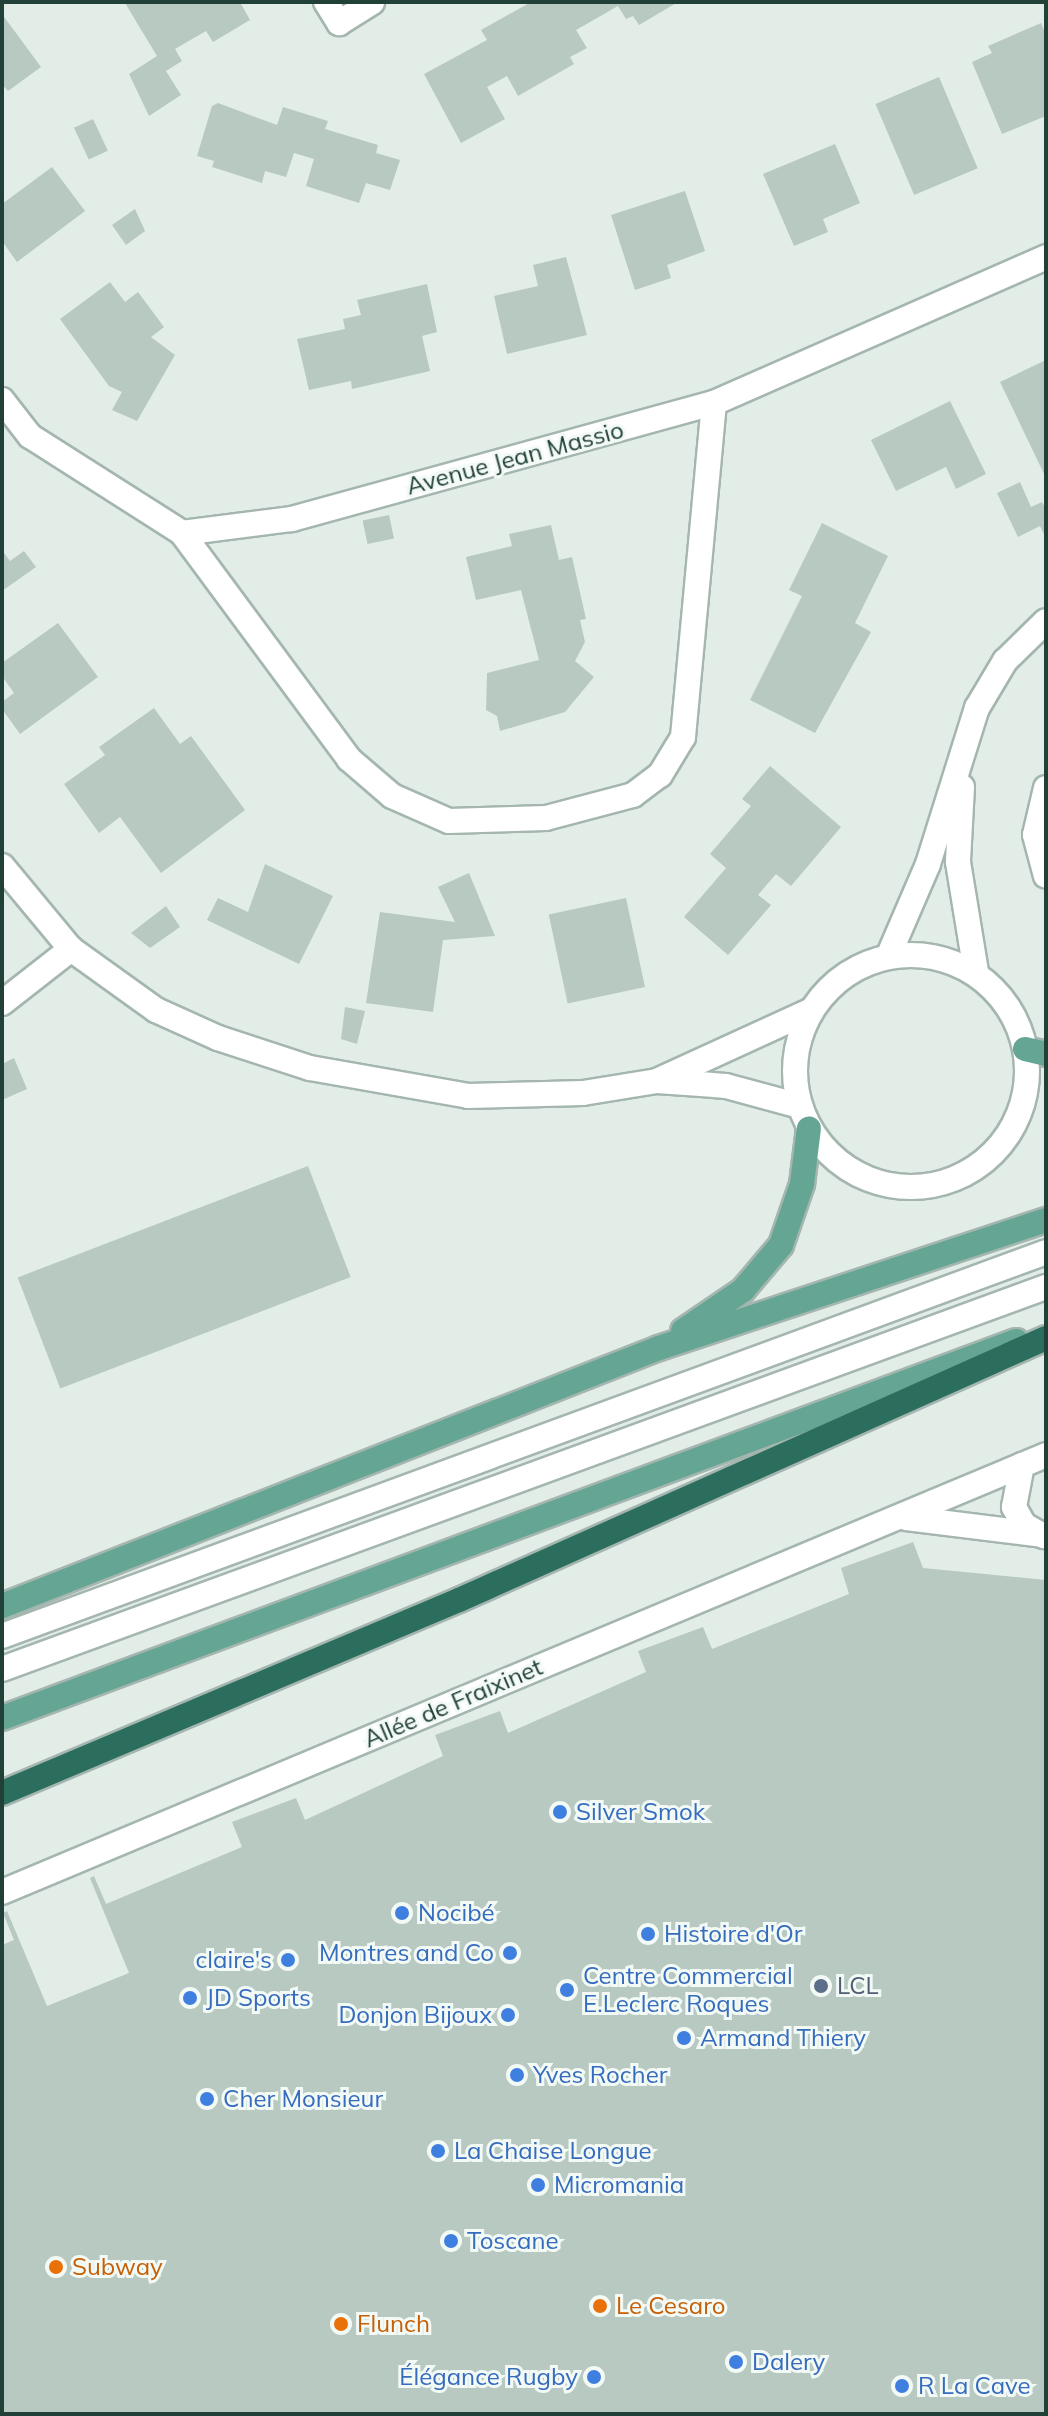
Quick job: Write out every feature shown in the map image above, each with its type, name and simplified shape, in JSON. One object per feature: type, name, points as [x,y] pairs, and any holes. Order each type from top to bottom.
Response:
[{"type":"highway","points":[[2,1793],[459,1600],[1046,1338]]},
{"type":"main road","points":[[659,1348],[743,1290],[781,1245],[802,1184],[804,1117]]},
{"type":"main road","points":[[2,1606],[659,1348],[1046,1220]]},
{"type":"main road","points":[[2,1718],[1046,1329]]},
{"type":"street","points":[[326,2],[339,23],[372,2]]},
{"type":"street","name":"Avenue Jean Massio","points":[[182,533],[292,519],[714,403],[1046,257]]},
{"type":"street","points":[[2,400],[30,436],[182,533],[349,759],[392,796],[449,821],[546,818],[633,795],[660,775],[683,737],[714,403]]},
{"type":"street","points":[[888,957],[928,864],[964,748],[989,684],[1046,621]]},
{"type":"street","points":[[964,748],[958,862],[976,972]]},
{"type":"street","points":[[1046,788],[1035,835],[1046,876]]},
{"type":"street","points":[[2,866],[71,949],[156,1010],[218,1038],[310,1068],[468,1096],[583,1093],[657,1081],[726,1086],[804,1117]]},
{"type":"street","points":[[2,1003],[71,949]]},
{"type":"street","points":[[657,1081],[810,1011],[844,977],[888,957],[926,956],[976,972],[1011,1012],[1035,1051],[1021,1110],[1007,1139],[983,1163],[954,1180],[921,1187],[888,1186],[856,1174],[829,1155],[804,1117],[794,1064],[810,1011]]},
{"type":"street","points":[[2,1636],[1046,1252]]},
{"type":"street","points":[[2,1669],[1046,1287]]},
{"type":"street","name":"Allée de Fraixinet","points":[[2,1892],[906,1518],[1046,1455]]},
{"type":"street","name":"Allée de Fraixinet","points":[[1022,1465],[1014,1507],[1024,1525],[1044,1536]]},
{"type":"street","name":"Allée de Fraixinet","points":[[906,1518],[1044,1536]]},
{"type":"building","points":[[240,2],[250,20],[213,42],[206,31],[175,49],[182,61],[166,71],[181,95],[149,116],[129,74],[157,56],[125,3]]},
{"type":"building","points":[[531,2],[678,2],[639,25],[633,16],[626,19],[618,6],[576,30],[587,48],[570,57],[574,64],[518,96],[507,76],[487,87],[505,119],[461,143],[424,74],[487,40],[481,30]]},
{"type":"building","points":[[2,14],[41,67],[8,91],[2,84]]},
{"type":"building","points":[[1041,23],[1046,35],[1046,116],[1002,134],[972,62],[992,53],[988,46]]},
{"type":"building","points":[[939,77],[978,168],[914,195],[875,104]]},
{"type":"building","points":[[218,103],[277,125],[283,107],[328,121],[325,129],[378,145],[376,153],[400,160],[390,190],[366,183],[359,203],[306,186],[314,159],[294,153],[286,177],[265,171],[262,183],[212,167],[214,161],[197,156],[212,106]]},
{"type":"building","points":[[93,119],[108,151],[89,160],[74,128]]},
{"type":"building","points":[[835,144],[860,203],[823,219],[828,232],[794,246],[763,174]]},
{"type":"building","points":[[52,167],[85,211],[17,262],[2,241],[2,204]]},
{"type":"building","points":[[685,191],[705,251],[667,265],[671,278],[635,290],[611,215]]},
{"type":"building","points":[[135,209],[145,231],[126,245],[112,225]]},
{"type":"building","points":[[566,257],[587,335],[507,354],[494,296],[538,286],[533,265]]},
{"type":"building","points":[[110,282],[125,302],[138,292],[164,327],[151,337],[175,355],[137,421],[112,410],[122,392],[109,386],[60,319]]},
{"type":"building","points":[[427,284],[437,332],[422,336],[430,371],[352,389],[351,381],[309,390],[297,339],[345,329],[343,319],[361,315],[357,300]]},
{"type":"building","points":[[1046,360],[1046,478],[1000,382]]},
{"type":"building","points":[[950,401],[986,474],[956,489],[946,467],[896,491],[871,440]]},
{"type":"building","points":[[1020,482],[1031,507],[1042,502],[1046,510],[1046,538],[1040,526],[1018,537],[997,493]]},
{"type":"building","points":[[389,515],[394,538],[368,544],[363,521]]},
{"type":"building","points":[[822,523],[888,556],[855,623],[871,632],[815,733],[750,700],[802,596],[789,590]]},
{"type":"building","points":[[551,525],[559,560],[572,557],[586,619],[580,620],[585,642],[575,661],[594,677],[565,712],[500,731],[497,716],[486,710],[487,673],[539,660],[521,590],[476,600],[466,557],[512,546],[509,534]]},
{"type":"building","points":[[2,550],[10,561],[24,551],[36,567],[2,591]]},
{"type":"building","points":[[58,623],[98,677],[20,734],[2,709],[2,702],[14,693],[2,676],[2,663]]},
{"type":"building","points":[[154,708],[180,744],[191,736],[245,810],[161,873],[120,817],[99,833],[64,784],[105,755],[99,747]]},
{"type":"building","points":[[770,766],[841,827],[791,886],[776,874],[758,895],[771,905],[728,955],[684,917],[726,868],[710,854],[751,806],[742,799]]},
{"type":"building","points":[[265,864],[333,896],[299,964],[207,920],[218,898],[248,912]]},
{"type":"building","points":[[469,873],[495,936],[443,940],[433,1012],[366,1003],[380,912],[455,922],[438,887]]},
{"type":"building","points":[[626,898],[645,987],[568,1003],[549,914]]},
{"type":"building","points":[[166,906],[180,927],[150,948],[131,933]]},
{"type":"building","points":[[345,1007],[365,1011],[357,1044],[341,1039]]},
{"type":"building","points":[[14,1058],[27,1089],[2,1100],[2,1064]]},
{"type":"building","points":[[308,1166],[351,1277],[60,1389],[18,1277]]},
{"type":"building","name":"Centre Commercial E.Leclerc Roques","points":[[913,1542],[923,1568],[1046,1580],[1046,2414],[2,2414],[2,1945],[14,1940],[3,1913],[7,1911],[47,2006],[129,1973],[90,1878],[94,1876],[106,1904],[242,1847],[232,1822],[296,1798],[305,1820],[443,1756],[435,1735],[500,1711],[508,1733],[646,1672],[638,1651],[703,1627],[712,1649],[849,1594],[841,1568]]},
{"type":"place","name":"Silver Smok","points":[[560,1812]]},
{"type":"place","name":"Nocibé","points":[[402,1913]]},
{"type":"place","name":"Histoire d'Or","points":[[648,1934]]},
{"type":"place","name":"Montres and Co","points":[[510,1953]]},
{"type":"place","name":"claire's","points":[[288,1960]]},
{"type":"place","name":"LCL","points":[[821,1986]]},
{"type":"place","name":"Centre Commercial E.Leclerc Roques","points":[[567,1990]]},
{"type":"place","name":"JD Sports","points":[[190,1998]]},
{"type":"place","name":"Donjon Bijoux","points":[[508,2015]]},
{"type":"place","name":"Armand Thiery","points":[[684,2038]]},
{"type":"place","name":"Yves Rocher","points":[[517,2075]]},
{"type":"place","name":"Cher Monsieur","points":[[207,2099]]},
{"type":"place","name":"La Chaise Longue","points":[[438,2151]]},
{"type":"place","name":"Micromania","points":[[538,2185]]},
{"type":"place","name":"Toscane","points":[[451,2241]]},
{"type":"place","name":"Subway","points":[[56,2267]]},
{"type":"place","name":"Le Cesaro","points":[[600,2306]]},
{"type":"place","name":"Flunch","points":[[341,2324]]},
{"type":"place","name":"Dalery","points":[[736,2362]]},
{"type":"place","name":"Élégance Rugby","points":[[594,2377]]},
{"type":"place","name":"R La Cave","points":[[902,2386]]}]
